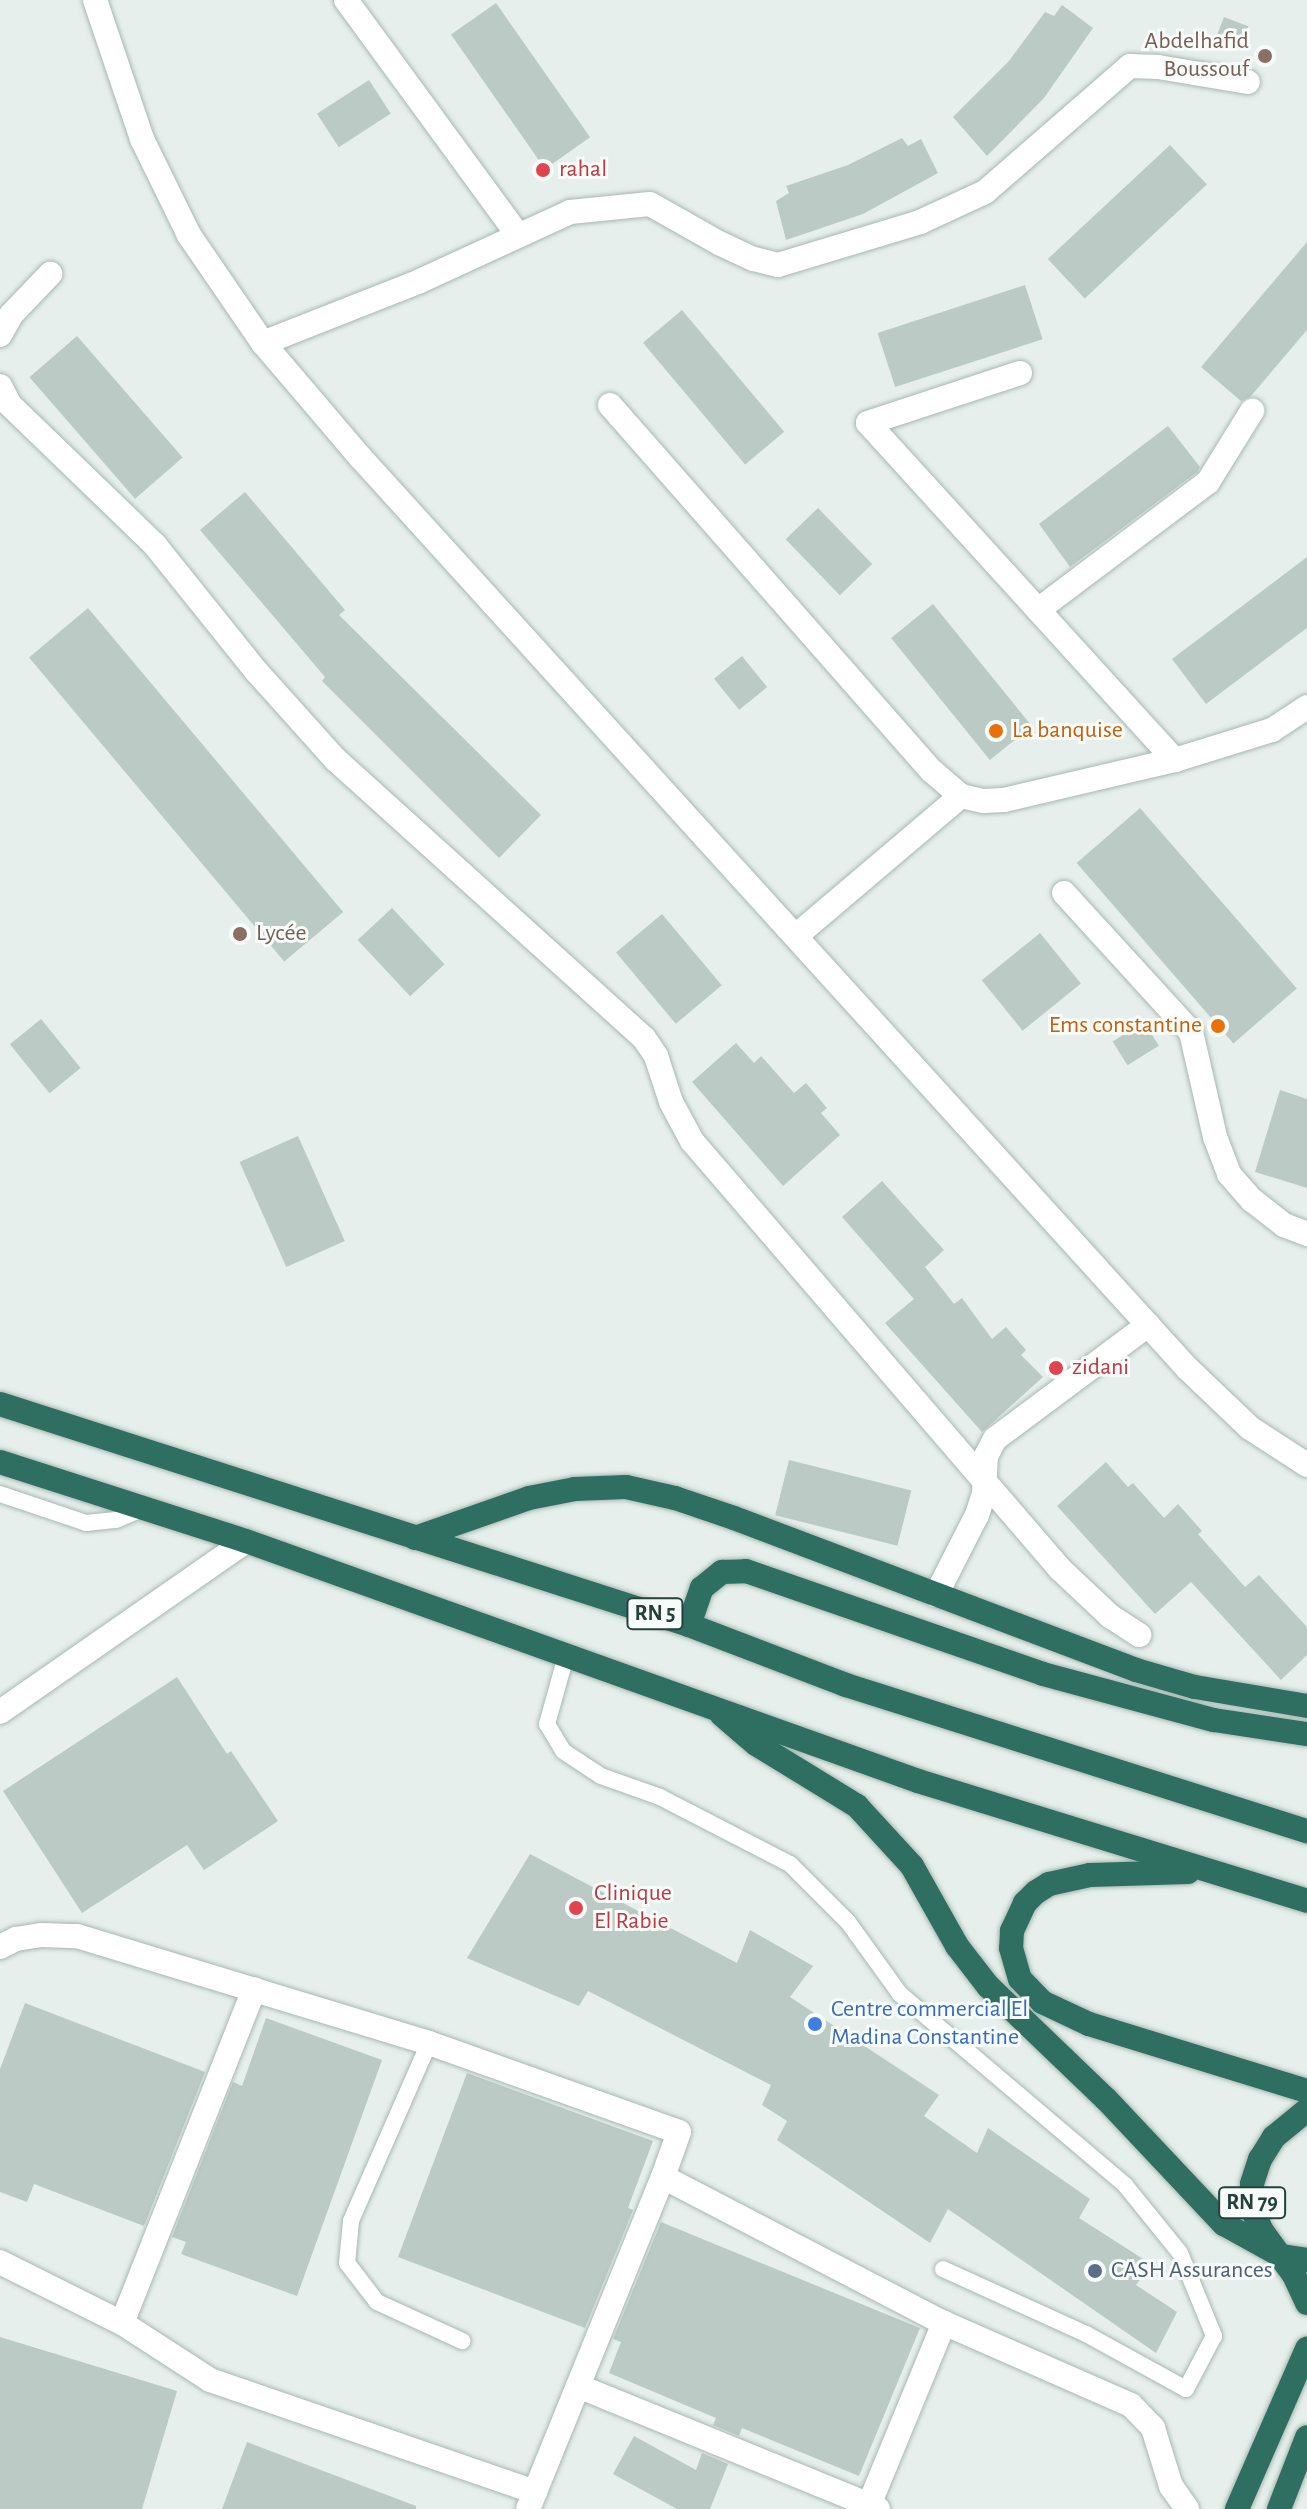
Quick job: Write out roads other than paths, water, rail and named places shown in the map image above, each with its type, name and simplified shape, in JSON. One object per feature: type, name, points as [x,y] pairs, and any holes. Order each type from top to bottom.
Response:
[{"type":"highway","name":"RN 5","points":[[0,1404],[689,1625],[846,1685],[1307,1831]]},
{"type":"highway","points":[[0,1462],[246,1541],[918,1781],[1307,1901]]},
{"type":"highway","points":[[415,1538],[529,1498],[575,1489],[626,1487],[675,1498],[734,1518],[1136,1670],[1195,1687],[1307,1706]]},
{"type":"highway","points":[[689,1625],[702,1588],[722,1572],[746,1571],[1043,1674],[1214,1720],[1307,1734]]},
{"type":"highway","name":"RN 79","points":[[715,1708],[756,1744],[857,1806],[912,1866],[957,1946],[988,1986],[1106,2099],[1224,2224],[1282,2256],[1307,2260]]},
{"type":"highway","points":[[1214,1872],[1090,1875],[1049,1884],[1025,1903],[1016,1917],[1011,1948],[1016,1971],[1030,1992],[1042,2002],[1089,2024],[1307,2091]]},
{"type":"highway","name":"RN 79","points":[[1307,2110],[1274,2137],[1260,2159],[1252,2184],[1252,2209],[1262,2231],[1282,2256],[1307,2303]]},
{"type":"highway","points":[[1237,2509],[1307,2349]]},
{"type":"highway","points":[[1279,2509],[1307,2437]]},
{"type":"street","points":[[95,0],[142,139],[189,235],[263,343],[361,458],[1148,1325],[1250,1428],[1307,1465]]},
{"type":"street","points":[[346,0],[518,235]]},
{"type":"street","points":[[263,343],[420,281],[570,212],[650,204],[731,249],[778,265],[920,222],[985,192],[1130,66],[1248,82]]},
{"type":"street","points":[[0,335],[11,315],[50,274]]},
{"type":"street","points":[[1020,373],[868,423],[1175,760]]},
{"type":"street","points":[[0,386],[10,405],[155,545],[256,671],[335,759],[644,1038],[656,1056],[671,1102],[692,1141],[1084,1594],[1139,1635]]},
{"type":"street","points":[[610,405],[932,771],[961,796],[983,801],[1004,800],[1175,760],[1272,730],[1307,707]]},
{"type":"street","points":[[1038,610],[1208,482],[1252,411]]},
{"type":"street","points":[[797,935],[961,796]]},
{"type":"street","points":[[1064,893],[1191,1032],[1215,1137],[1229,1174],[1252,1200],[1284,1225],[1307,1234]]},
{"type":"street","points":[[936,1595],[977,1515],[985,1480],[986,1456],[995,1439],[1148,1325]]},
{"type":"street","points":[[0,1712],[246,1541]]},
{"type":"street","points":[[0,1947],[16,1939],[42,1935],[77,1936],[429,2043],[679,2132],[531,2500],[210,2380],[122,2323],[0,2262]]},
{"type":"street","points":[[122,2323],[254,1989]]},
{"type":"street","points":[[663,2177],[944,2323],[1131,2405],[1153,2428],[1171,2486],[1187,2509]]},
{"type":"street","points":[[578,2386],[874,2507],[944,2323]]},
{"type":"lane","points":[[0,1494],[86,1523],[116,1520],[144,1508]]},
{"type":"lane","points":[[566,1656],[547,1724],[563,1751],[601,1776],[660,1797],[790,1864],[848,1922],[900,1994],[1125,2185],[1180,2253],[1214,2336],[1186,2389],[1086,2334],[943,2269]]},
{"type":"lane","points":[[429,2043],[351,2221],[347,2263],[377,2302],[462,2341]]},
{"type":"place","name":"Abdelhafid Boussouf","points":[[1265,56]]},
{"type":"place","name":"rahal","points":[[543,170]]},
{"type":"place","name":"La banquise","points":[[996,731]]},
{"type":"place","name":"Lycée","points":[[240,934]]},
{"type":"place","name":"Ems constantine","points":[[1218,1026]]},
{"type":"place","name":"zidani","points":[[1056,1368]]},
{"type":"place","name":"Clinique El Rabie","points":[[576,1908]]},
{"type":"place","name":"Centre commercial El Madina Constantine","points":[[815,2024]]},
{"type":"place","name":"CASH Assurances","points":[[1095,2271]]}]
